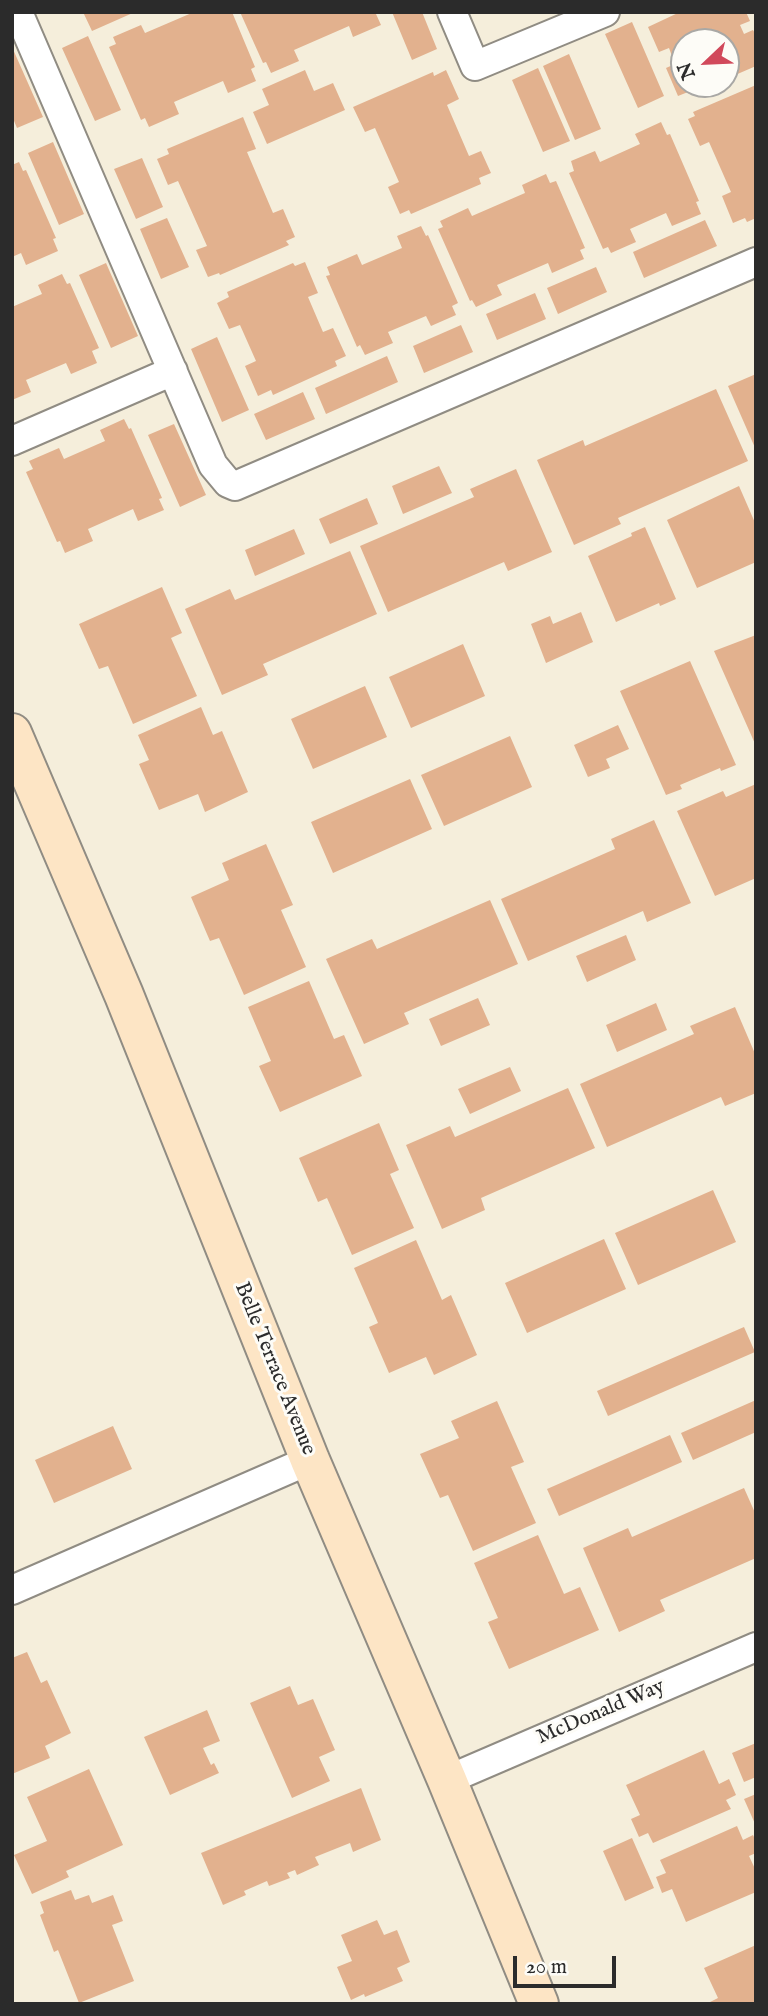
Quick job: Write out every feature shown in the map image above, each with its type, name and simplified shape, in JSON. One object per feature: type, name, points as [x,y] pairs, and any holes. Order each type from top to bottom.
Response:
[{"type":"street","points":[[18,12],[213,465],[228,483],[235,486],[756,262]]},
{"type":"street","points":[[452,12],[475,66],[604,12]]},
{"type":"street","points":[[12,441],[173,371]]},
{"type":"street","name":"Belle Terrace Avenue","points":[[12,733],[124,995],[310,1460],[447,1780],[539,2004]]},
{"type":"street","points":[[12,1590],[310,1460]]},
{"type":"street","name":"McDonald Way","points":[[447,1780],[756,1647]]},
{"type":"building","points":[[83,12],[135,12],[92,31]]},
{"type":"building","points":[[194,12],[232,12],[255,67],[251,69],[256,81],[228,93],[223,81],[174,102],[179,114],[149,127],[145,118],[141,120],[109,47],[116,44],[113,37],[141,25],[145,33]]},
{"type":"building","points":[[240,12],[381,12],[376,14],[381,25],[353,37],[349,26],[294,50],[299,61],[271,73],[266,62],[263,63]]},
{"type":"building","points":[[392,12],[422,12],[437,49],[412,60]]},
{"type":"building","points":[[680,12],[746,12],[750,21],[740,25],[744,34],[753,30],[756,35],[756,66],[740,73],[740,28],[670,28],[670,51],[669,48],[659,52],[648,27]]},
{"type":"building","points":[[632,22],[664,96],[638,108],[605,34]]},
{"type":"building","points":[[88,36],[121,110],[95,121],[62,48]]},
{"type":"building","points":[[12,47],[43,117],[17,128],[12,116]]},
{"type":"building","points":[[569,54],[601,129],[575,140],[543,66]]},
{"type":"building","points":[[538,68],[570,141],[543,152],[512,80]]},
{"type":"building","points":[[305,70],[314,91],[333,83],[345,110],[267,144],[253,112],[269,105],[262,89]]},
{"type":"building","points":[[446,70],[459,99],[447,105],[469,156],[481,151],[491,173],[479,178],[481,184],[411,214],[409,210],[400,214],[388,187],[399,182],[375,128],[365,132],[353,107],[433,72],[434,76]]},
{"type":"building","points":[[756,85],[756,218],[747,222],[745,218],[733,223],[722,196],[731,192],[709,142],[700,146],[688,119],[695,116],[693,112],[726,98],[740,98],[740,92]]},
{"type":"building","points":[[243,117],[256,149],[247,152],[273,213],[283,209],[295,237],[286,241],[289,245],[220,275],[219,273],[208,277],[196,250],[207,246],[178,181],[168,185],[157,159],[169,154],[167,149]]},
{"type":"building","points":[[661,122],[667,135],[670,134],[699,201],[696,202],[701,214],[672,226],[666,213],[630,229],[636,242],[611,253],[608,247],[603,249],[569,173],[574,171],[571,161],[595,151],[600,162],[640,144],[635,134]]},
{"type":"building","points":[[53,142],[84,214],[59,225],[28,153]]},
{"type":"building","points":[[142,158],[163,207],[136,219],[114,169]]},
{"type":"building","points":[[19,162],[23,171],[26,170],[56,238],[53,239],[58,251],[26,265],[21,253],[12,257],[12,165]]},
{"type":"building","points":[[546,174],[550,183],[556,181],[585,248],[580,250],[584,259],[552,273],[548,263],[497,285],[502,295],[476,307],[472,300],[470,301],[438,229],[443,227],[440,221],[468,208],[472,216],[525,193],[522,185]]},
{"type":"building","points":[[167,218],[189,267],[161,279],[140,229]]},
{"type":"building","points":[[705,220],[717,246],[644,278],[633,252]]},
{"type":"building","points":[[421,226],[426,236],[428,235],[458,303],[452,306],[456,315],[431,326],[426,316],[388,332],[393,343],[365,355],[360,345],[357,347],[326,276],[330,275],[327,267],[357,254],[362,265],[402,248],[397,236]]},
{"type":"building","points":[[305,262],[318,293],[308,297],[323,332],[333,328],[346,356],[335,361],[337,366],[273,395],[271,390],[258,396],[245,366],[256,361],[240,325],[229,329],[217,303],[229,297],[227,292],[293,263],[295,266]]},
{"type":"building","points":[[106,263],[138,336],[111,348],[79,275]]},
{"type":"building","points":[[596,267],[607,292],[558,314],[547,288]]},
{"type":"building","points":[[62,274],[67,284],[70,283],[99,348],[92,351],[97,363],[71,374],[66,363],[26,380],[31,392],[12,400],[12,307],[42,294],[38,285]]},
{"type":"building","points":[[535,293],[546,319],[497,340],[486,314]]},
{"type":"building","points":[[461,325],[473,352],[424,373],[413,346]]},
{"type":"building","points":[[217,337],[249,410],[222,422],[191,349]]},
{"type":"building","points":[[387,356],[398,382],[326,414],[315,388]]},
{"type":"building","points":[[756,374],[756,450],[728,386]]},
{"type":"building","points":[[716,389],[748,461],[618,518],[621,524],[574,545],[537,460],[583,440],[585,446]]},
{"type":"building","points":[[303,392],[315,419],[266,440],[254,414]]},
{"type":"building","points":[[124,419],[129,429],[131,428],[162,498],[159,499],[164,510],[138,521],[133,509],[88,529],[93,541],[65,553],[60,541],[57,542],[26,472],[33,469],[29,461],[59,448],[64,459],[105,441],[100,430]]},
{"type":"building","points":[[174,424],[206,495],[180,507],[148,435]]},
{"type":"building","points":[[439,466],[452,493],[403,514],[392,486]]},
{"type":"building","points":[[516,469],[552,552],[508,571],[504,562],[388,612],[360,546],[474,497],[470,489]]},
{"type":"building","points":[[739,486],[756,525],[756,562],[697,588],[667,520]]},
{"type":"building","points":[[367,498],[378,524],[330,544],[319,519]]},
{"type":"building","points":[[645,527],[676,599],[660,606],[659,603],[616,622],[588,556],[632,536],[631,533]]},
{"type":"building","points":[[294,529],[305,554],[255,576],[245,550]]},
{"type":"building","points":[[350,551],[377,614],[263,664],[268,675],[222,695],[185,609],[230,589],[235,600]]},
{"type":"building","points":[[162,587],[182,633],[171,638],[197,696],[133,724],[108,666],[99,669],[79,624]]},
{"type":"building","points":[[581,612],[593,642],[546,663],[531,624],[550,616],[553,624]]},
{"type":"building","points":[[756,635],[756,746],[714,651]]},
{"type":"building","points":[[463,644],[485,696],[411,728],[389,677]]},
{"type":"building","points":[[690,661],[736,765],[721,771],[720,768],[680,785],[682,789],[666,795],[620,691]]},
{"type":"building","points":[[365,686],[387,737],[313,769],[291,719]]},
{"type":"building","points":[[201,707],[213,735],[222,731],[248,792],[205,812],[198,794],[159,810],[139,764],[149,760],[138,735]]},
{"type":"building","points":[[618,725],[629,749],[606,759],[610,768],[588,777],[574,745]]},
{"type":"building","points":[[510,736],[532,787],[444,826],[421,775]]},
{"type":"building","points":[[410,779],[432,829],[333,873],[311,822]]},
{"type":"building","points":[[756,784],[756,878],[715,896],[677,811],[723,791],[726,797]]},
{"type":"building","points":[[654,820],[691,903],[647,922],[643,911],[528,961],[501,899],[615,849],[611,839]]},
{"type":"building","points":[[266,844],[293,905],[281,910],[306,967],[244,995],[219,938],[210,941],[191,897],[229,880],[222,863]]},
{"type":"building","points":[[490,900],[518,964],[404,1013],[409,1024],[364,1044],[326,959],[372,939],[377,949]]},
{"type":"building","points":[[626,935],[636,960],[587,982],[576,956]]},
{"type":"building","points":[[309,981],[334,1039],[344,1035],[362,1076],[280,1112],[259,1066],[271,1061],[248,1007]]},
{"type":"building","points":[[478,998],[490,1025],[441,1046],[429,1019]]},
{"type":"building","points":[[656,1003],[667,1030],[617,1052],[606,1025]]},
{"type":"building","points":[[735,1007],[756,1056],[756,1093],[725,1106],[721,1097],[607,1147],[580,1084],[694,1034],[690,1026]]},
{"type":"building","points":[[510,1067],[521,1091],[470,1114],[458,1089]]},
{"type":"building","points":[[568,1088],[595,1148],[481,1198],[485,1210],[442,1229],[406,1145],[450,1126],[455,1137]]},
{"type":"building","points":[[379,1123],[399,1170],[390,1174],[414,1228],[352,1255],[327,1198],[318,1202],[299,1158]]},
{"type":"building","points":[[713,1190],[736,1242],[638,1285],[615,1233]]},
{"type":"building","points":[[604,1239],[626,1289],[527,1333],[505,1283]]},
{"type":"building","points":[[416,1240],[442,1300],[451,1295],[477,1355],[434,1375],[426,1357],[389,1373],[369,1327],[378,1323],[354,1268]]},
{"type":"building","points":[[744,1327],[755,1352],[608,1416],[597,1391]]},
{"type":"building","points":[[756,1400],[756,1432],[693,1460],[681,1433]]},
{"type":"building","points":[[497,1401],[524,1462],[511,1467],[536,1523],[473,1551],[448,1495],[440,1498],[420,1454],[459,1438],[451,1421]]},
{"type":"building","points":[[113,1426],[132,1469],[54,1503],[35,1460]]},
{"type":"building","points":[[670,1435],[682,1462],[559,1516],[547,1489]]},
{"type":"building","points":[[744,1488],[756,1515],[756,1558],[660,1600],[665,1611],[619,1632],[583,1548],[628,1528],[632,1537]]},
{"type":"building","points":[[538,1535],[564,1594],[580,1587],[599,1630],[509,1669],[488,1622],[498,1618],[474,1563]]},
{"type":"building","points":[[27,1652],[41,1683],[47,1680],[71,1733],[45,1746],[50,1758],[12,1774],[12,1658]]},
{"type":"building","points":[[290,1686],[298,1705],[313,1699],[335,1750],[319,1757],[330,1781],[292,1798],[250,1703]]},
{"type":"building","points":[[207,1710],[220,1741],[203,1748],[211,1765],[214,1763],[219,1773],[170,1795],[144,1737]]},
{"type":"building","points":[[756,1743],[756,1777],[744,1782],[732,1753]]},
{"type":"building","points":[[704,1750],[719,1784],[729,1779],[736,1795],[726,1800],[731,1809],[653,1843],[648,1833],[639,1837],[631,1819],[640,1815],[626,1785]]},
{"type":"building","points":[[89,1769],[123,1845],[66,1871],[69,1877],[32,1894],[14,1855],[47,1841],[27,1797]]},
{"type":"building","points":[[361,1788],[381,1840],[353,1852],[350,1843],[315,1857],[319,1865],[297,1875],[295,1870],[287,1873],[290,1878],[269,1886],[267,1881],[244,1891],[246,1895],[223,1905],[201,1853]]},
{"type":"building","points":[[756,1794],[756,1826],[744,1799]]},
{"type":"building","points":[[737,1826],[743,1840],[753,1835],[756,1841],[756,1853],[749,1856],[756,1871],[756,1892],[686,1922],[672,1889],[662,1893],[656,1877],[666,1873],[660,1860]]},
{"type":"building","points":[[632,1838],[654,1888],[625,1901],[603,1851]]},
{"type":"building","points":[[71,1890],[75,1900],[89,1895],[92,1903],[113,1895],[123,1921],[112,1925],[134,1981],[79,2003],[58,1950],[54,1952],[40,1915],[44,1913],[40,1902]]},
{"type":"building","points":[[377,1920],[384,1935],[397,1930],[410,1962],[397,1968],[403,1981],[351,2000],[337,1967],[352,1961],[341,1935]]},
{"type":"building","points":[[756,1945],[756,2004],[706,2004],[718,1998],[704,1968]]}]
